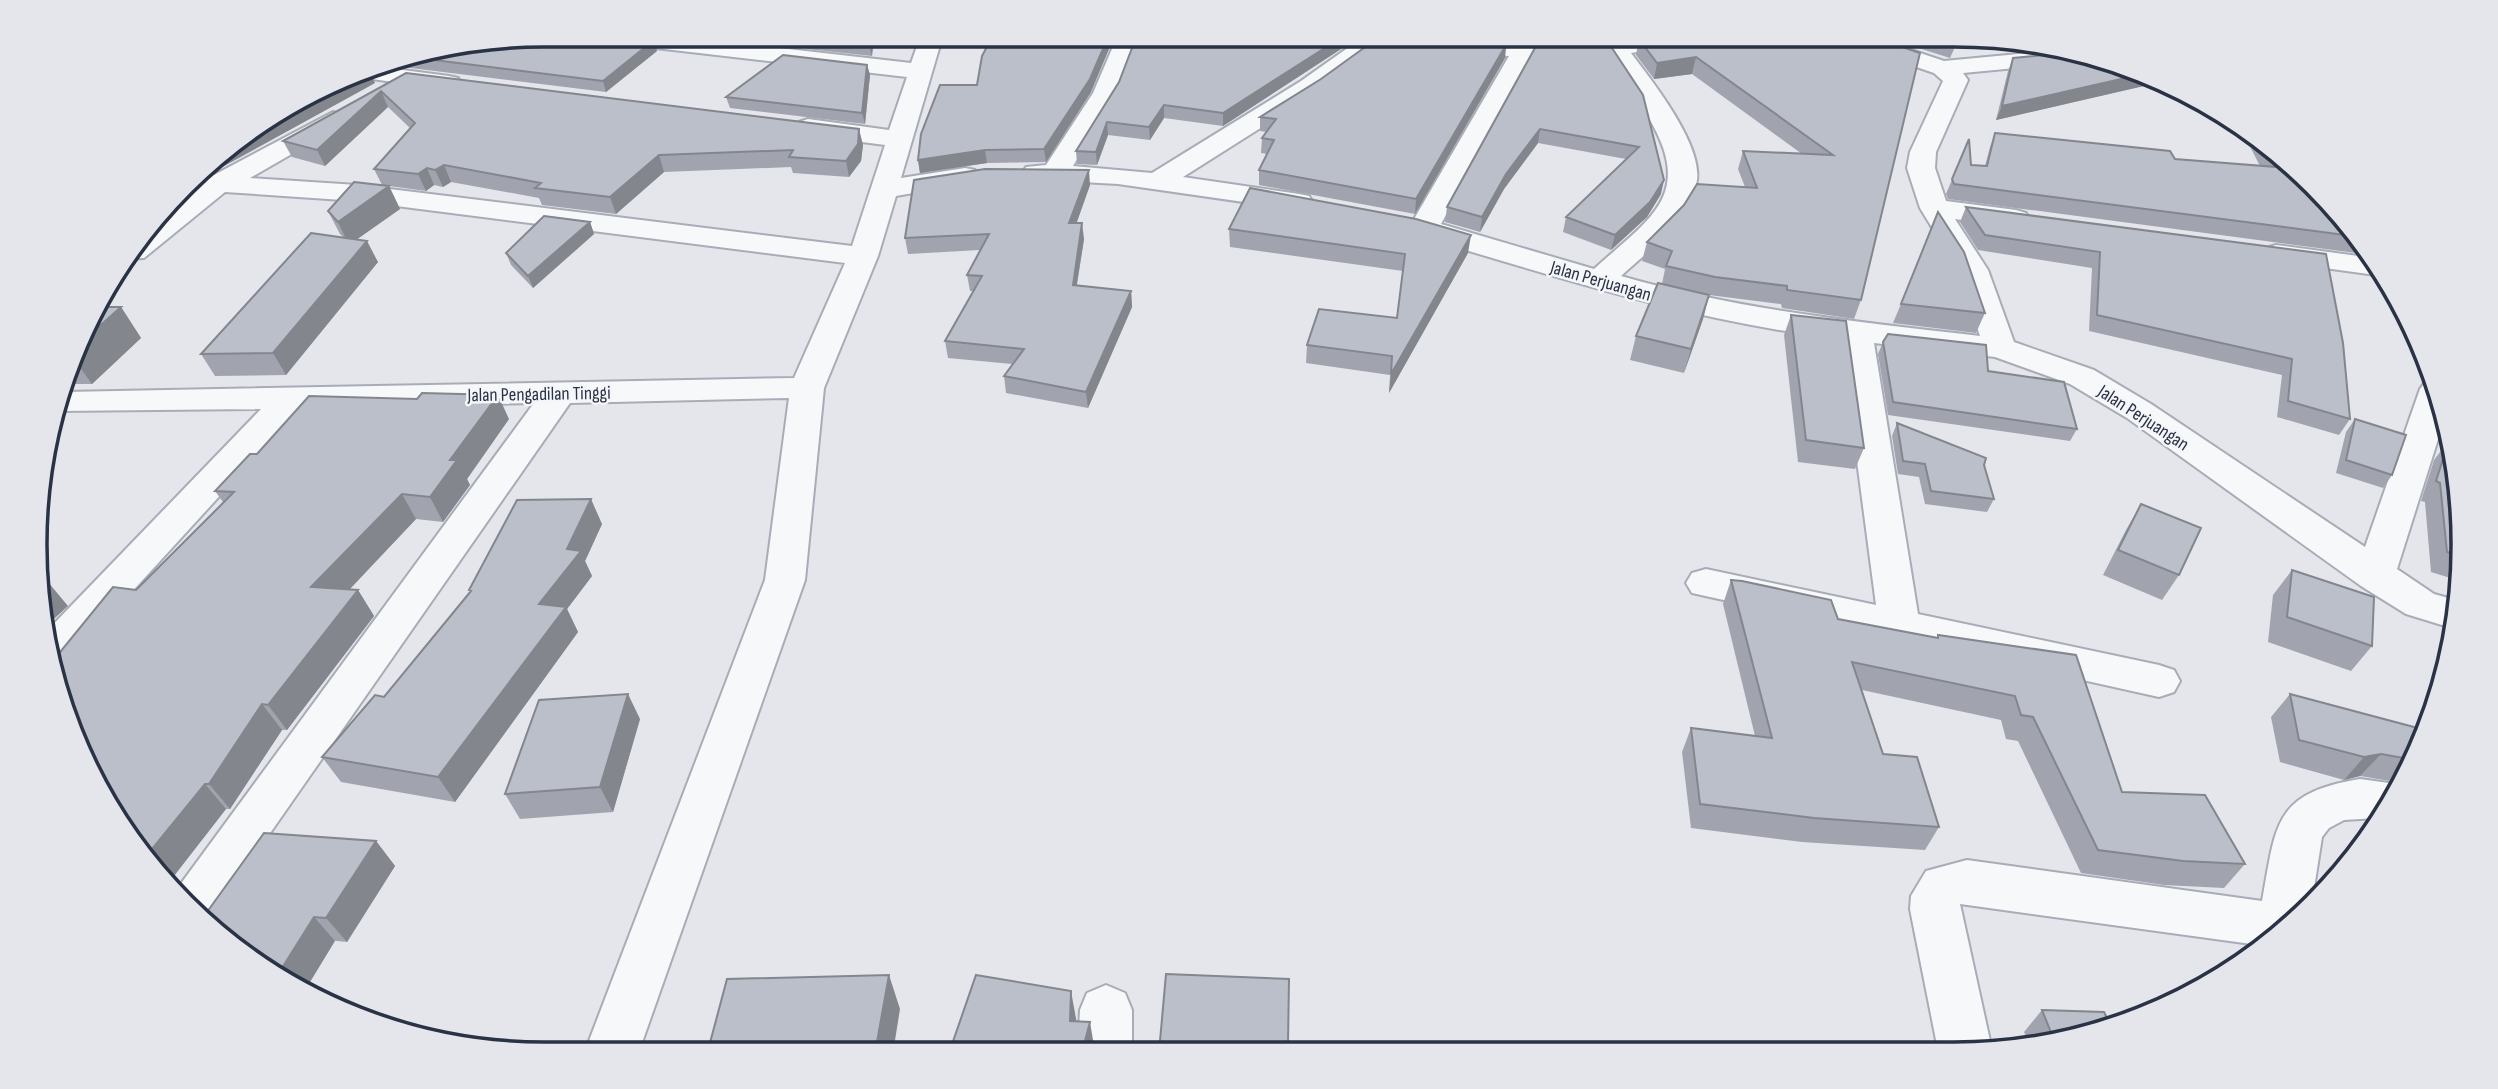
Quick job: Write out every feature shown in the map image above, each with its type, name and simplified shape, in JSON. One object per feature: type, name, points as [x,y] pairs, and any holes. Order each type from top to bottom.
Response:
[{"type":"street","points":[[715,47],[919,71]]},
{"type":"street","points":[[615,1042],[785,580],[807,388],[863,256],[928,47]]},
{"type":"street","points":[[1055,173],[1105,93],[1124,47]]},
{"type":"street","points":[[1158,181],[1310,86],[1364,47]]},
{"type":"street","points":[[1494,47],[1524,50],[1556,47]]},
{"type":"street","points":[[1600,280],[1669,213],[1679,194],[1685,169],[1677,142],[1613,47]]},
{"type":"street","points":[[1880,47],[1941,68],[1956,80],[1923,152],[1921,168],[1934,208],[1973,270],[2000,348]]},
{"type":"street","name":"Jalan Perjuangan","points":[[1524,50],[1410,224],[1600,280],[1722,311],[1856,331],[2000,348],[2056,367],[2103,388],[2375,576],[2439,609]]},
{"type":"street","points":[[1941,68],[2053,57]]},
{"type":"street","points":[[383,75],[476,86]]},
{"type":"street","points":[[373,98],[408,78]]},
{"type":"street","points":[[174,213],[206,183],[349,111]]},
{"type":"street","points":[[789,125],[899,139]]},
{"type":"street","points":[[885,189],[961,176],[1055,173],[1158,181],[1330,208]]},
{"type":"street","points":[[206,183],[357,192],[863,256]]},
{"type":"street","points":[[1934,208],[2045,223]]},
{"type":"street","points":[[2253,251],[2366,266]]},
{"type":"street","points":[[1856,331],[1899,623]]},
{"type":"street","name":"Jalan Pengadilan Tinggi","points":[[69,402],[807,388]]},
{"type":"street","points":[[198,900],[560,392]]},
{"type":"street","points":[[58,646],[289,399]]},
{"type":"street","points":[[2375,576],[2431,407]]},
{"type":"street","points":[[1706,583],[2159,681]]},
{"type":"street","points":[[2284,915],[2300,831],[2312,814],[2334,802],[2360,798],[2380,799]]},
{"type":"street","points":[[1963,1042],[1935,909],[1936,896],[1943,886],[1967,881],[2271,926]]},
{"type":"building","points":[[645,47],[603,81],[434,60],[512,48]]},
{"type":"building","points":[[987,47],[1104,47],[1090,79],[1044,149],[985,150],[918,160],[921,134],[940,85],[977,85],[982,56]]},
{"type":"building","points":[[1132,47],[1326,47],[1223,113],[1164,105],[1149,127],[1107,122],[1096,152],[1076,151],[1119,82]]},
{"type":"building","points":[[1365,47],[1505,47],[1416,199],[1259,170],[1274,140],[1262,138],[1276,119],[1260,117],[1321,79]]},
{"type":"building","points":[[1535,47],[1611,47],[1643,95],[1664,180],[1650,202],[1615,235],[1566,217],[1639,147],[1540,129],[1506,174],[1482,217],[1447,207]]},
{"type":"building","points":[[1645,47],[1902,47],[1920,53],[1861,300],[1787,290],[1787,286],[1715,277],[1666,266],[1672,251],[1647,242],[1684,205],[1697,184],[1757,188],[1743,151],[1833,155],[1696,57],[1657,63]]},
{"type":"building","points":[[783,55],[867,65],[862,113],[726,97]]},
{"type":"building","points":[[2051,57],[2125,78],[2002,106],[2013,58]]},
{"type":"building","points":[[406,73],[859,129],[858,144],[846,161],[789,157],[793,150],[659,155],[610,197],[535,188],[541,183],[444,165],[435,170],[427,168],[418,174],[374,169],[415,123],[381,91],[317,150],[283,141]]},
{"type":"building","points":[[1995,133],[2170,151],[2175,159],[2276,167],[2305,193],[2342,235],[1954,184],[1952,179],[1969,139],[1971,165],[1987,166]]},
{"type":"building","points":[[985,169],[1089,170],[1069,223],[1082,223],[1073,285],[1131,291],[1086,392],[1004,376],[1024,349],[945,341],[982,276],[967,275],[989,234],[905,238],[914,180]]},
{"type":"building","points":[[354,182],[389,186],[338,222],[328,211]]},
{"type":"building","points":[[1250,188],[1416,219],[1471,235],[1391,374],[1392,356],[1307,345],[1319,309],[1397,318],[1405,254],[1229,229]]},
{"type":"building","points":[[1966,207],[2326,254],[2343,343],[2350,419],[2288,401],[2292,359],[2097,315],[2100,252],[1985,235]]},
{"type":"building","points":[[1938,212],[1964,252],[1985,313],[1901,304]]},
{"type":"building","points":[[544,216],[590,222],[528,276],[506,253]]},
{"type":"building","points":[[311,233],[367,241],[273,353],[201,354]]},
{"type":"building","points":[[1658,283],[1709,295],[1691,349],[1636,336]]},
{"type":"building","points":[[108,307],[121,307],[98,328]]},
{"type":"building","points":[[1791,315],[1846,321],[1864,448],[1806,440]]},
{"type":"building","points":[[1888,334],[1986,345],[1988,371],[2064,382],[2077,429],[1893,402],[1883,342]]},
{"type":"building","points":[[422,393],[498,395],[450,460],[457,460],[430,497],[402,494],[311,587],[358,590],[268,705],[262,704],[209,784],[205,784],[152,849],[114,793],[85,735],[59,653],[113,587],[136,590],[234,492],[215,491],[250,454],[257,454],[309,396],[417,399]]},
{"type":"building","points":[[2355,419],[2406,435],[2392,475],[2346,460]]},
{"type":"building","points":[[1897,423],[1986,458],[1984,465],[1994,499],[1931,491],[1925,464],[1903,461]]},
{"type":"building","points":[[2443,459],[2450,512],[2451,553],[2447,552],[2440,483],[2436,481]]},
{"type":"building","points":[[591,499],[567,549],[581,551],[539,604],[566,607],[438,777],[322,757],[375,695],[384,697],[471,591],[469,590],[517,500]]},
{"type":"building","points":[[2141,504],[2201,528],[2179,575],[2118,550]]},
{"type":"building","points":[[2292,570],[2374,597],[2372,646],[2287,617]]},
{"type":"building","points":[[1731,580],[1831,600],[1838,619],[1938,638],[1938,635],[2076,655],[2122,792],[2205,795],[2245,864],[2183,861],[2098,850],[2033,717],[2021,715],[2015,696],[1852,662],[1883,754],[1917,757],[1939,827],[1814,818],[1700,804],[1691,728],[1772,738]]},
{"type":"building","points":[[628,694],[600,787],[505,794],[539,700]]},
{"type":"building","points":[[2290,694],[2416,728],[2402,758],[2381,754],[2364,757],[2299,740]]},
{"type":"building","points":[[264,833],[376,841],[326,918],[314,917],[283,967],[242,939],[208,910]]},
{"type":"building","points":[[1166,974],[1289,979],[1288,1042],[1160,1042]]},
{"type":"building","points":[[889,975],[877,1042],[710,1042],[727,979]]},
{"type":"building","points":[[976,975],[1071,991],[1070,1021],[1090,1022],[1085,1042],[953,1042]]},
{"type":"building","points":[[2042,1010],[2104,1012],[2107,1017],[2082,1025],[2051,1032]]}]
